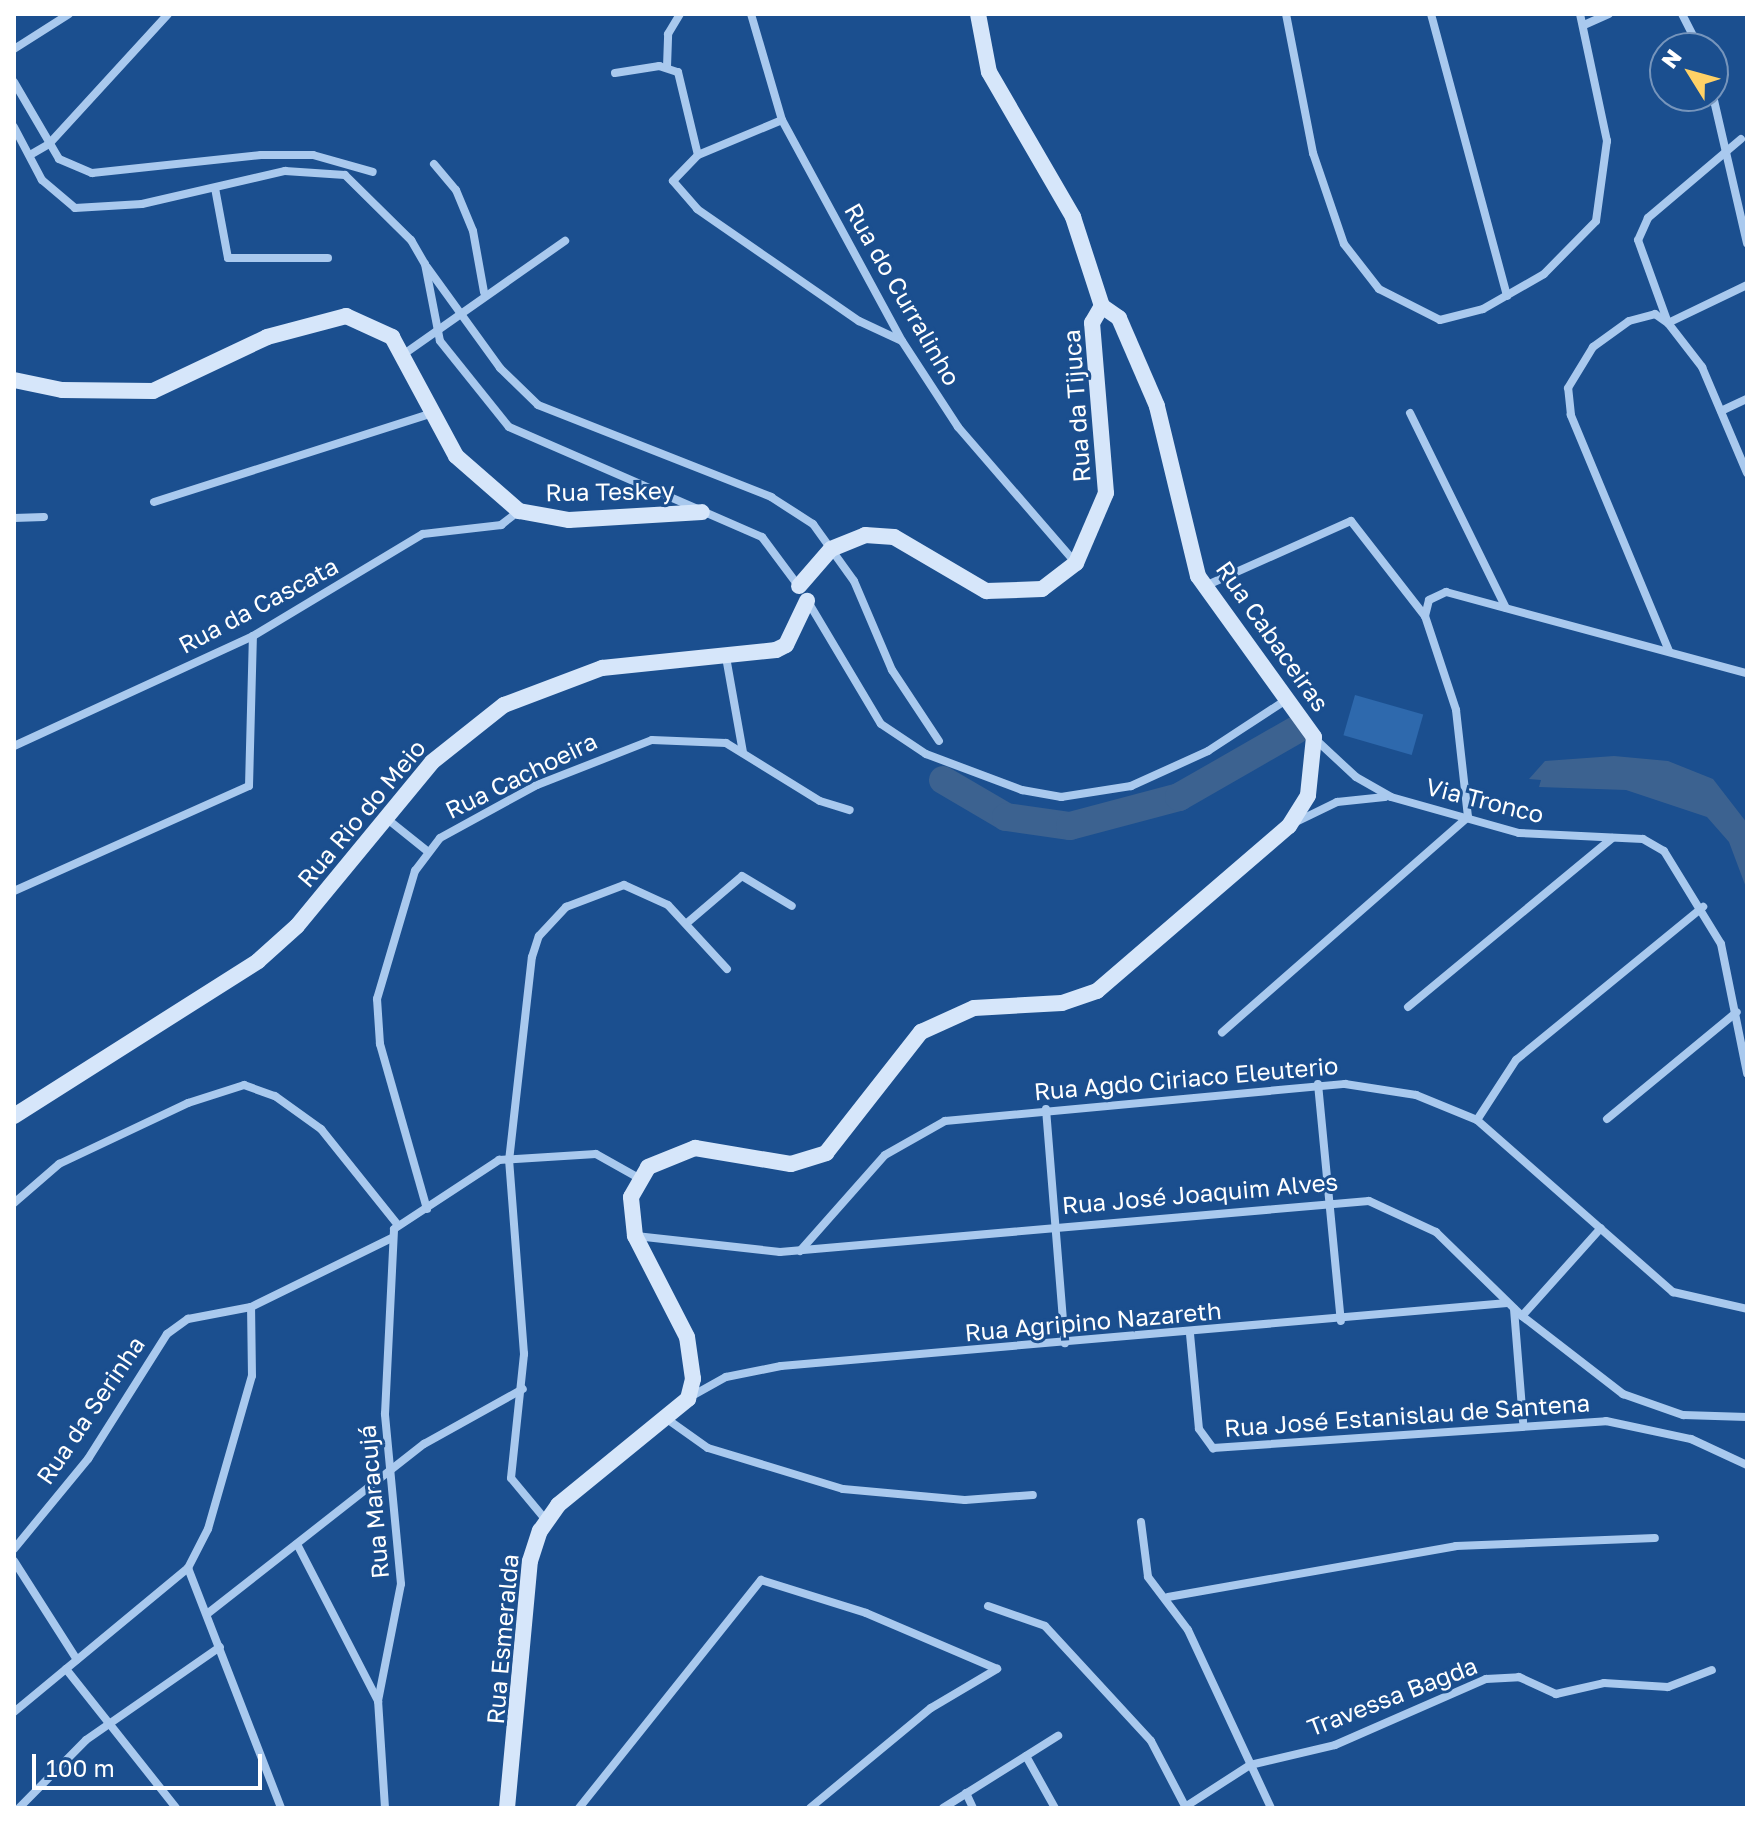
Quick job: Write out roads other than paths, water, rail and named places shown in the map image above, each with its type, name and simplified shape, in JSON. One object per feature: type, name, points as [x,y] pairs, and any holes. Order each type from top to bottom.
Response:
[{"type":"main road","name":"Rua Cabaceiras","points":[[639,1178],[658,1160],[695,1148],[791,1164],[826,1153],[921,1032],[974,1008],[1062,1003],[1097,991],[1289,826],[1315,778],[1314,737],[1205,586],[1157,406],[1119,318],[1102,306],[1079,228],[989,72],[978,14]]},
{"type":"main road","name":"Rua da Tijuca","points":[[803,593],[831,549],[865,535],[894,537],[972,586],[1002,593],[1042,589],[1076,563],[1106,493],[1092,323],[1102,306]]},
{"type":"main road","points":[[14,380],[62,390],[153,391],[329,316],[364,320],[404,354],[456,456],[519,511]]},
{"type":"main road","name":"Rua Teskey","points":[[519,511],[569,520],[702,512]]},
{"type":"main road","name":"Rua Rio do Meio","points":[[14,1116],[258,961],[297,926],[452,743],[531,691],[602,668],[726,657],[786,645],[803,593]]},
{"type":"main road","points":[[545,1519],[688,1399],[693,1379],[687,1337],[635,1236],[631,1197],[639,1178]]},
{"type":"main road","name":"Rua Esmeralda","points":[[507,1808],[530,1561],[545,1519]]},
{"type":"street","points":[[14,49],[69,14]]},
{"type":"street","points":[[30,155],[49,144],[168,14]]},
{"type":"street","points":[[667,67],[668,34],[680,14]]},
{"type":"street","name":"Rua do Curralinho","points":[[751,14],[782,120],[902,341],[958,427],[1076,563]]},
{"type":"street","points":[[1286,14],[1329,212],[1359,267],[1398,304],[1440,320],[1464,317],[1507,296],[1584,241],[1605,196],[1607,141],[1580,14]]},
{"type":"street","points":[[1431,14],[1507,296]]},
{"type":"street","points":[[1584,25],[1609,14]]},
{"type":"street","points":[[1682,14],[1691,32]]},
{"type":"street","points":[[615,73],[667,67],[681,78],[698,155]]},
{"type":"street","points":[[14,82],[49,144],[67,164],[92,173],[261,155],[313,155],[373,172]]},
{"type":"street","points":[[1716,112],[1722,149],[1747,243]]},
{"type":"street","points":[[782,120],[698,155],[674,174],[687,201],[859,321],[902,341]]},
{"type":"street","points":[[14,127],[42,180],[75,208],[142,204],[285,171],[345,175],[425,264],[458,312],[538,405],[771,497],[813,524],[854,581],[901,687],[939,741]]},
{"type":"street","points":[[1741,139],[1722,149],[1641,228],[1638,250],[1668,323],[1687,342],[1747,473]]},
{"type":"street","points":[[434,164],[452,183],[473,231],[484,292]]},
{"type":"street","points":[[215,188],[228,258],[328,258]]},
{"type":"street","points":[[404,354],[484,292],[565,241]]},
{"type":"street","points":[[425,264],[436,330],[480,398],[530,441],[762,537],[803,593],[881,724],[926,754],[1022,790],[1061,797],[1131,786],[1208,751],[1287,699]]},
{"type":"street","points":[[1669,651],[1567,401],[1573,374],[1604,338],[1642,316],[1668,323],[1747,285]]},
{"type":"street","points":[[1721,411],[1747,399]]},
{"type":"street","points":[[154,502],[433,413]]},
{"type":"street","points":[[1410,413],[1506,608]]},
{"type":"street","name":"Rua da Cascata","points":[[14,746],[253,636],[423,534],[501,525],[519,511]]},
{"type":"street","points":[[14,518],[44,517]]},
{"type":"street","points":[[1205,586],[1351,521],[1425,616],[1456,710],[1468,817],[1222,1032]]},
{"type":"street","points":[[1425,616],[1429,600],[1446,592],[1747,673]]},
{"type":"street","points":[[14,891],[249,786],[253,636]]},
{"type":"street","points":[[726,657],[743,752]]},
{"type":"street","name":"Via Tronco","points":[[1314,737],[1356,777],[1391,797],[1539,836],[1643,839],[1664,851],[1703,907],[1737,1012],[1747,1073]]},
{"type":"street","name":"Rua Cachoeira","points":[[427,1209],[380,1044],[377,999],[407,891],[427,851],[475,814],[633,745],[668,739],[726,743],[820,801],[850,810]]},
{"type":"street","points":[[1289,826],[1337,802],[1391,797]]},
{"type":"street","points":[[386,818],[427,851]]},
{"type":"street","points":[[1408,1007],[1612,838]]},
{"type":"street","points":[[687,923],[742,876],[792,906]]},
{"type":"street","points":[[545,1519],[511,1478],[523,1389],[509,1161],[532,957],[552,919],[586,896],[624,885],[655,895],[687,923],[727,969]]},
{"type":"street","points":[[1477,1120],[1516,1060],[1703,907]]},
{"type":"street","points":[[1607,1119],[1737,1012],[1747,1022]]},
{"type":"street","points":[[1318,1084],[1341,1321]]},
{"type":"street","name":"Rua Agdo Ciriaco Eleuterio","points":[[800,1251],[863,1175],[914,1136],[962,1117],[1318,1084],[1394,1090],[1477,1120],[1673,1292],[1747,1309]]},
{"type":"street","points":[[14,1203],[59,1164],[188,1103],[244,1085],[275,1096],[321,1129],[397,1224]]},
{"type":"street","points":[[1046,1109],[1065,1343]]},
{"type":"street","points":[[392,1238],[397,1224],[427,1209],[489,1162],[596,1154],[639,1178]]},
{"type":"street","name":"Rua José Joaquim Alves","points":[[635,1236],[800,1251],[1331,1199],[1369,1201],[1412,1217],[1467,1257],[1522,1316],[1623,1394],[1683,1415],[1747,1417]]},
{"type":"street","points":[[1522,1316],[1601,1228]]},
{"type":"street","name":"Rua da Serinha","points":[[14,1549],[88,1459],[117,1403],[167,1334],[188,1319],[251,1307],[392,1238]]},
{"type":"street","name":"Rua Maracujá","points":[[385,1808],[378,1701],[401,1584],[385,1392],[392,1238]]},
{"type":"street","points":[[1511,1306],[1523,1422]]},
{"type":"street","name":"Rua Agripino Nazareth","points":[[688,1399],[747,1370],[1511,1306]]},
{"type":"street","points":[[14,1712],[188,1568],[213,1516],[252,1376],[251,1307]]},
{"type":"street","name":"Rua José Estanislau de Santena","points":[[1190,1334],[1199,1429],[1207,1445],[1236,1449],[1523,1422],[1658,1430],[1747,1465]]},
{"type":"street","points":[[207,1614],[391,1468],[523,1389]]},
{"type":"street","points":[[667,1419],[708,1448],[843,1489],[965,1500],[1033,1495]]},
{"type":"street","points":[[1141,1522],[1148,1577],[1168,1597],[1271,1808]]},
{"type":"street","points":[[1168,1597],[1456,1546],[1655,1538]]},
{"type":"street","points":[[297,1544],[378,1701]]},
{"type":"street","points":[[14,1561],[77,1660]]},
{"type":"street","points":[[188,1568],[281,1808]]},
{"type":"street","points":[[579,1808],[761,1580],[866,1613],[997,1669],[931,1708],[810,1808]]},
{"type":"street","points":[[988,1606],[1045,1626],[1112,1707],[1151,1741],[1187,1807]]},
{"type":"street","points":[[19,1808],[67,1756],[220,1647]]},
{"type":"street","points":[[66,1669],[176,1808]]},
{"type":"street","name":"Travessa Bagda","points":[[1187,1807],[1250,1765],[1335,1745],[1486,1679],[1519,1677],[1556,1694],[1604,1683],[1668,1687],[1712,1670]]},
{"type":"street","points":[[943,1808],[1058,1736]]},
{"type":"street","points":[[1026,1756],[1055,1808]]},
{"type":"street","points":[[966,1793],[973,1808]]},
{"type":"waterway","points":[[943,780],[1006,817],[1070,826],[1179,797],[1296,730]]}]
